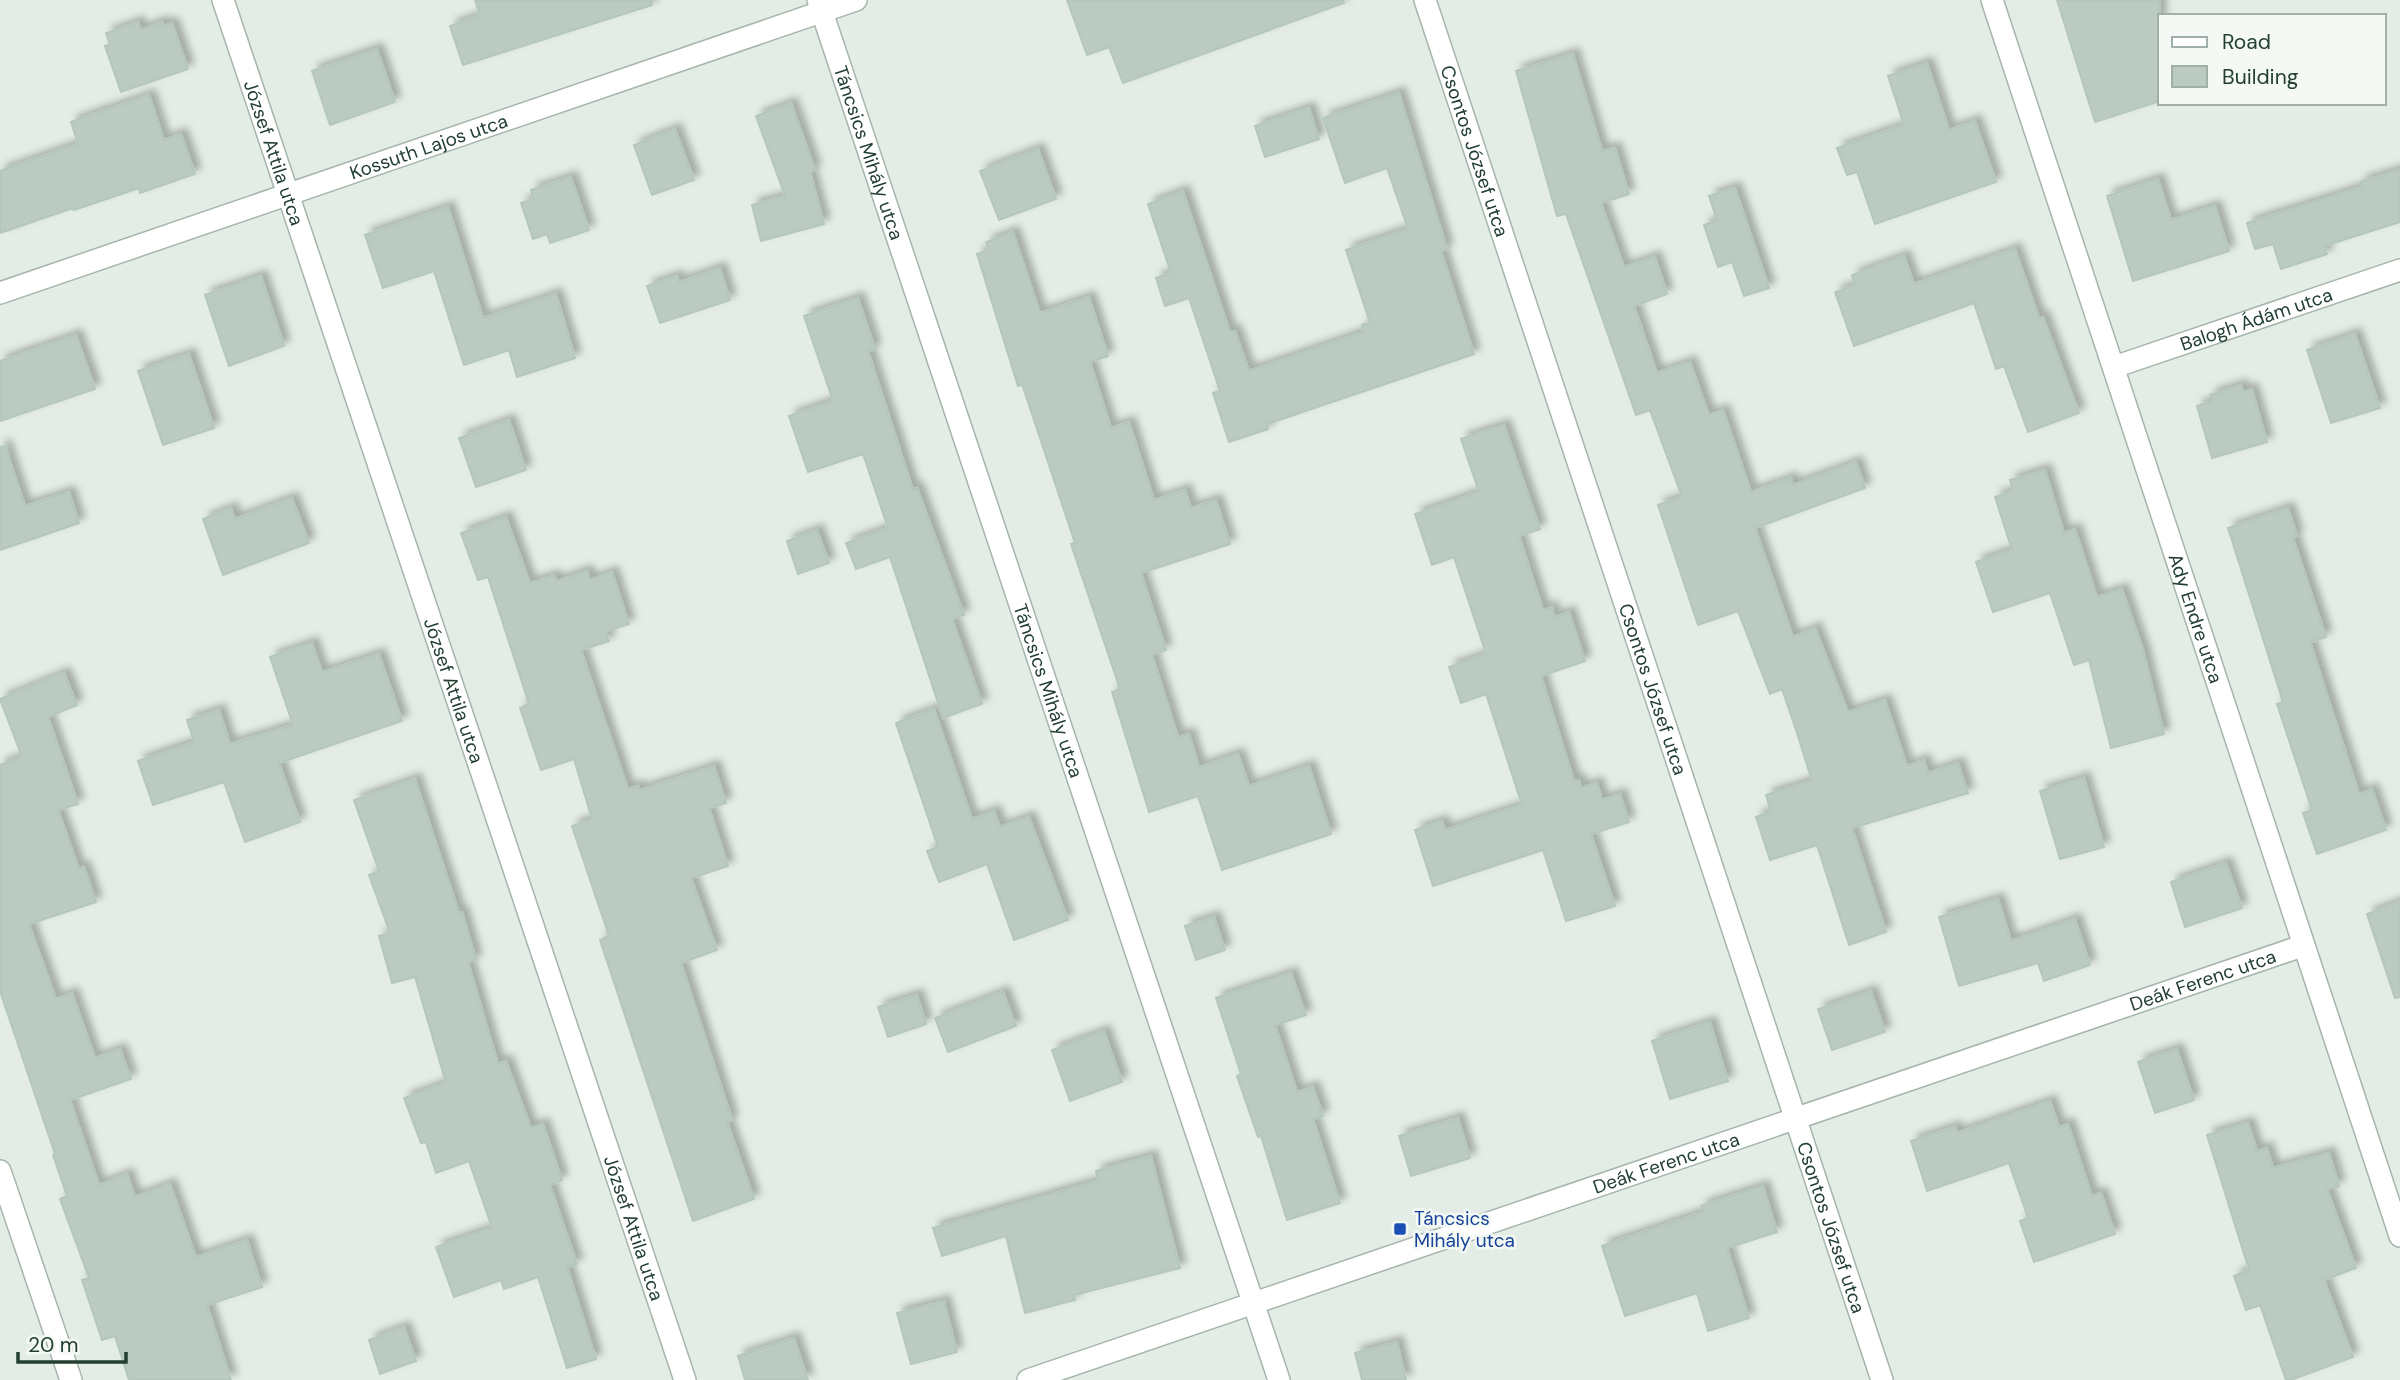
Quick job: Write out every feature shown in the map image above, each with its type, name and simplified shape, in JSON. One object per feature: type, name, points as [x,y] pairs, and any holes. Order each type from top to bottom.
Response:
[{"type":"street","name":"József Attila utca","points":[[223,0],[685,1380]]},
{"type":"street","name":"Kossuth Lajos utca","points":[[0,293],[287,195],[820,6],[856,0]]},
{"type":"street","name":"Csontos József utca","points":[[1424,0],[1882,1380]]},
{"type":"street","name":"Ady Endre utca","points":[[1992,0],[2302,946],[2400,1236]]},
{"type":"street","name":"Táncsics Mihály utca","points":[[820,6],[1279,1380]]},
{"type":"street","name":"Balogh Ádám utca","points":[[2114,367],[2400,270]]},
{"type":"street","name":"Deák Ferenc utca","points":[[1028,1380],[1255,1305],[2302,946]]},
{"type":"street","points":[[0,1171],[71,1380]]},
{"type":"building","points":[[475,0],[651,0],[652,5],[463,65],[450,26],[480,15]]},
{"type":"building","points":[[1067,0],[1343,0],[1344,3],[1123,83],[1109,47],[1087,55]]},
{"type":"building","points":[[2057,0],[2160,0],[2158,102],[2095,122]]},
{"type":"building","points":[[138,22],[141,30],[162,22],[163,26],[172,23],[188,69],[121,92],[105,46],[110,44],[106,33]]},
{"type":"building","points":[[377,49],[395,102],[330,125],[312,71]]},
{"type":"building","points":[[1573,54],[1602,151],[1615,148],[1629,194],[1601,203],[1624,267],[1655,257],[1667,294],[1634,306],[1657,373],[1690,362],[1709,415],[1723,410],[1751,492],[1791,478],[1793,485],[1856,462],[1865,488],[1755,528],[1793,637],[1815,628],[1848,712],[1885,700],[1907,766],[1924,760],[1928,773],[1958,763],[1968,793],[1852,828],[1886,932],[1849,945],[1817,845],[1770,860],[1756,817],[1771,812],[1766,795],[1812,781],[1796,730],[1782,689],[1770,694],[1738,611],[1698,625],[1658,505],[1682,497],[1650,410],[1636,415],[1566,214],[1557,216],[1516,71]]},
{"type":"building","points":[[1927,63],[1949,130],[1975,121],[1996,182],[1875,224],[1857,172],[1847,175],[1837,148],[1904,125],[1888,76]]},
{"type":"building","points":[[1399,93],[1447,249],[1441,251],[1474,354],[1267,424],[1268,429],[1229,442],[1213,393],[1220,391],[1189,298],[1165,306],[1156,278],[1171,273],[1148,204],[1183,191],[1230,332],[1235,331],[1249,371],[1364,332],[1362,325],[1370,323],[1346,250],[1408,229],[1387,168],[1345,183],[1323,118]]},
{"type":"building","points":[[149,95],[164,140],[181,134],[195,174],[140,193],[139,188],[0,233],[0,171],[78,144],[71,122]]},
{"type":"building","points":[[791,103],[815,170],[810,172],[824,224],[761,241],[752,205],[785,196],[756,116]]},
{"type":"building","points":[[1309,108],[1319,139],[1265,157],[1255,126]]},
{"type":"building","points":[[675,129],[694,180],[652,195],[634,145]]},
{"type":"building","points":[[1038,149],[1056,199],[999,220],[980,171]]},
{"type":"building","points":[[2400,170],[2400,222],[2324,246],[2327,254],[2281,269],[2273,244],[2255,249],[2247,223],[2362,187],[2360,182]]},
{"type":"building","points":[[571,177],[589,230],[550,243],[547,234],[533,239],[521,203],[534,199],[531,190]]},
{"type":"building","points":[[2158,179],[2171,220],[2215,206],[2229,251],[2133,281],[2107,196]]},
{"type":"building","points":[[1735,188],[1769,288],[1744,296],[1732,262],[1718,267],[1704,225],[1717,220],[1709,196]]},
{"type":"building","points":[[448,207],[483,318],[556,294],[575,358],[517,377],[509,350],[464,365],[434,271],[383,288],[365,235]]},
{"type":"building","points":[[1013,232],[1040,313],[1089,297],[1108,356],[1090,362],[1111,428],[1129,422],[1154,500],[1185,490],[1191,508],[1216,500],[1230,544],[1141,573],[1166,650],[1152,655],[1178,737],[1189,734],[1199,767],[1238,754],[1249,786],[1309,766],[1331,834],[1222,870],[1198,796],[1149,812],[1112,692],[1120,689],[1071,544],[1075,543],[1022,384],[1018,386],[977,254],[989,250],[986,242]]},
{"type":"building","points":[[2015,249],[2039,318],[2043,317],[2079,413],[2028,432],[2004,366],[1996,369],[1974,303],[1854,346],[1835,292],[1855,285],[1852,275],[1904,256],[1914,284]]},
{"type":"building","points":[[720,268],[730,300],[660,323],[647,286],[677,276],[679,282]]},
{"type":"building","points":[[261,276],[284,346],[229,366],[205,295]]},
{"type":"building","points":[[858,298],[875,349],[868,351],[913,490],[917,488],[964,615],[952,619],[982,704],[943,718],[890,557],[856,569],[846,543],[888,528],[863,454],[808,472],[789,416],[833,401],[804,316]]},
{"type":"building","points":[[2355,334],[2380,408],[2331,423],[2307,350]]},
{"type":"building","points":[[76,335],[95,389],[0,421],[0,361]]},
{"type":"building","points":[[189,354],[214,428],[163,445],[138,371]]},
{"type":"building","points":[[2241,385],[2243,392],[2252,389],[2267,442],[2212,458],[2197,406],[2212,401],[2210,395]]},
{"type":"building","points":[[509,420],[526,470],[476,487],[459,438]]},
{"type":"building","points":[[1504,425],[1540,529],[1519,536],[1543,610],[1552,607],[1554,617],[1569,612],[1585,661],[1541,676],[1574,781],[1579,780],[1581,788],[1597,783],[1602,800],[1620,794],[1629,822],[1591,834],[1615,906],[1566,921],[1543,850],[1433,886],[1415,830],[1442,821],[1445,830],[1522,805],[1486,694],[1461,703],[1449,667],[1486,654],[1454,557],[1432,565],[1415,514],[1479,492],[1461,439]]},
{"type":"building","points":[[5,446],[25,506],[69,492],[79,523],[0,550],[0,447]]},
{"type":"building","points":[[2045,470],[2064,533],[2075,529],[2097,597],[2122,589],[2143,650],[2164,734],[2111,748],[2089,660],[2074,665],[2050,593],[1993,612],[1976,562],[2012,550],[1995,497],[2013,491],[2010,480]]},
{"type":"building","points":[[292,498],[309,543],[223,575],[203,519],[231,508],[235,519]]},
{"type":"building","points":[[2288,508],[2297,536],[2293,538],[2326,637],[2310,642],[2359,794],[2372,789],[2386,830],[2317,854],[2303,813],[2312,810],[2277,704],[2283,702],[2228,528]]},
{"type":"building","points":[[506,517],[530,583],[554,576],[557,581],[587,571],[590,580],[612,572],[629,624],[606,631],[609,641],[581,650],[628,789],[638,786],[640,790],[714,766],[726,803],[709,808],[728,866],[691,878],[717,950],[681,963],[732,1120],[727,1122],[754,1199],[693,1221],[600,940],[609,936],[572,826],[592,819],[574,759],[541,770],[520,708],[529,704],[488,577],[478,580],[461,533]]},
{"type":"building","points":[[817,530],[829,563],[798,574],[787,541]]},
{"type":"building","points":[[312,643],[322,672],[379,654],[402,721],[279,763],[300,822],[245,842],[224,782],[153,805],[138,761],[194,742],[187,720],[219,710],[230,744],[293,725],[270,657]]},
{"type":"building","points":[[64,673],[77,705],[48,717],[78,804],[58,810],[79,869],[84,867],[96,902],[29,924],[56,999],[72,993],[95,1058],[120,1049],[131,1079],[70,1100],[99,1185],[127,1174],[135,1197],[170,1184],[196,1257],[247,1240],[262,1287],[207,1305],[231,1380],[129,1380],[115,1336],[102,1340],[82,1280],[89,1278],[60,1199],[67,1196],[53,1155],[55,1154],[0,991],[0,765],[22,757],[0,699]]},
{"type":"building","points":[[934,709],[972,819],[994,811],[1000,827],[1029,817],[1068,920],[1014,940],[987,864],[939,882],[927,851],[938,847],[896,723]]},
{"type":"building","points":[[2084,778],[2104,847],[2060,859],[2040,791]]},
{"type":"building","points":[[415,779],[476,960],[468,962],[498,1064],[506,1061],[531,1128],[543,1124],[562,1180],[550,1185],[577,1264],[567,1267],[596,1359],[567,1368],[538,1277],[504,1289],[501,1280],[454,1297],[436,1247],[492,1228],[469,1161],[436,1173],[426,1142],[421,1143],[404,1098],[446,1083],[415,977],[392,983],[379,936],[390,933],[369,875],[379,871],[354,800]]},
{"type":"building","points":[[2226,863],[2242,908],[2185,927],[2171,882]]},
{"type":"building","points":[[1998,899],[2011,941],[2075,919],[2090,965],[2044,981],[2038,963],[1959,986],[1939,917]]},
{"type":"building","points":[[2400,902],[2400,997],[2395,998],[2367,914]]},
{"type":"building","points":[[1214,917],[1225,950],[1196,960],[1185,926]]},
{"type":"building","points":[[1291,973],[1306,1015],[1275,1025],[1297,1092],[1313,1087],[1323,1116],[1313,1119],[1340,1203],[1287,1220],[1261,1136],[1258,1137],[1237,1076],[1241,1074],[1216,998]]},
{"type":"building","points":[[1871,991],[1885,1032],[1832,1050],[1818,1009]]},
{"type":"building","points":[[1003,992],[1016,1026],[948,1052],[935,1018]]},
{"type":"building","points":[[917,995],[926,1024],[888,1037],[878,1007]]},
{"type":"building","points":[[1710,1022],[1728,1081],[1670,1099],[1652,1041]]},
{"type":"building","points":[[1104,1031],[1122,1082],[1070,1101],[1052,1050]]},
{"type":"building","points":[[2177,1049],[2194,1100],[2155,1113],[2138,1062]]},
{"type":"building","points":[[2050,1101],[2059,1127],[2068,1124],[2092,1196],[2101,1193],[2115,1234],[2034,1262],[2020,1221],[2028,1218],[2009,1163],[1927,1191],[1911,1141],[1955,1127],[1957,1133]]},
{"type":"building","points":[[1458,1118],[1470,1158],[1411,1176],[1399,1136]]},
{"type":"building","points":[[2248,1123],[2257,1151],[2267,1148],[2273,1168],[2329,1153],[2339,1186],[2327,1189],[2356,1268],[2324,1280],[2353,1357],[2291,1380],[2286,1380],[2260,1305],[2246,1310],[2234,1276],[2249,1270],[2207,1135]]},
{"type":"building","points":[[1151,1156],[1180,1268],[1074,1295],[1075,1300],[1025,1313],[1006,1236],[942,1256],[933,1228],[1098,1181],[1096,1171]]},
{"type":"building","points":[[1763,1186],[1777,1232],[1727,1248],[1749,1318],[1708,1331],[1697,1293],[1625,1316],[1602,1246],[1703,1212],[1701,1206]]},
{"type":"building","points":[[944,1301],[957,1352],[911,1364],[897,1313]]},
{"type":"building","points":[[404,1327],[416,1361],[380,1374],[369,1340]]},
{"type":"building","points":[[794,1338],[808,1380],[745,1380],[738,1356]]},
{"type":"building","points":[[1397,1342],[1406,1380],[1362,1380],[1355,1353]]},
{"type":"place","name":"Táncsics Mihály utca","points":[[1400,1229]]}]
